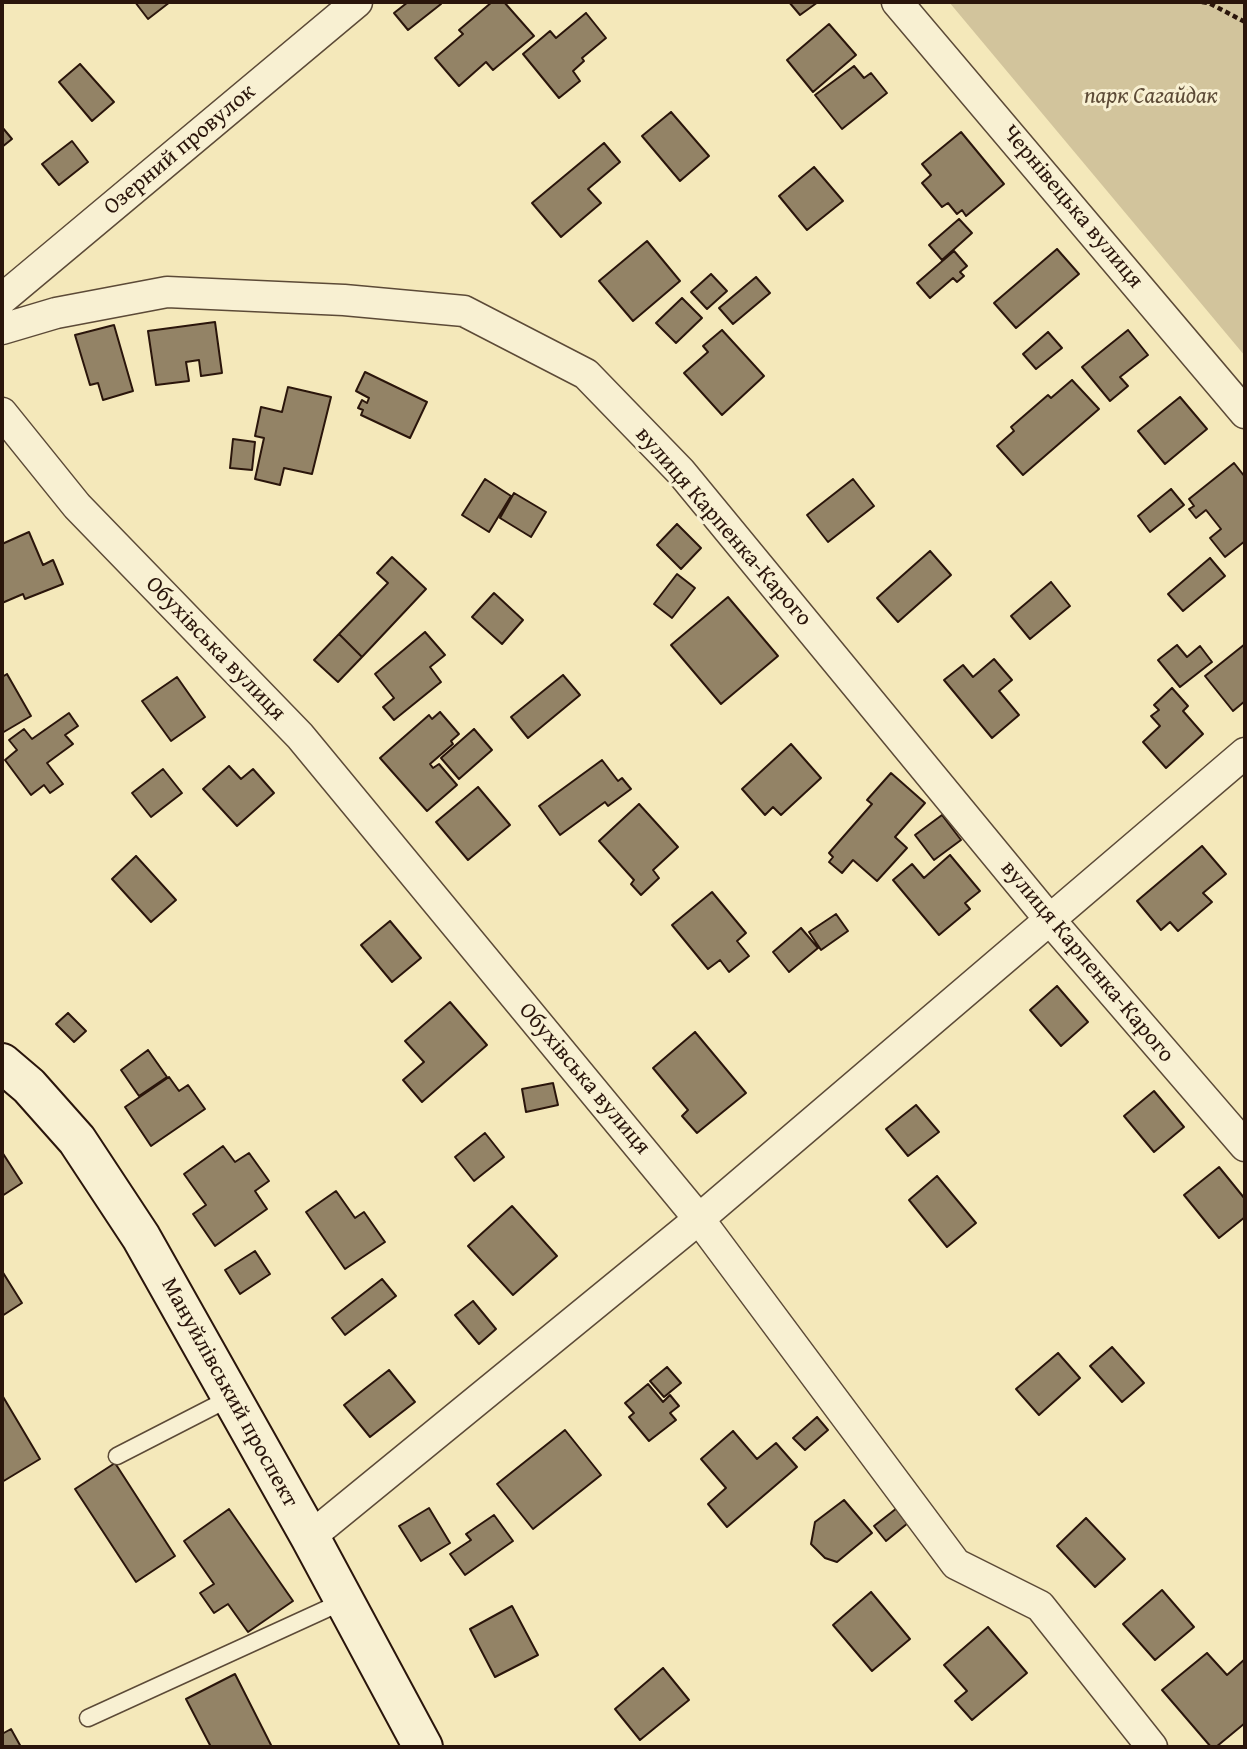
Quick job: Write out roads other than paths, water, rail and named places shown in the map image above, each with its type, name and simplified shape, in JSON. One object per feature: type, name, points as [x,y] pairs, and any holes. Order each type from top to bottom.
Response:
[{"type":"main road","name":"Мануйлівський проспект","points":[[2,1063],[29,1086],[77,1140],[141,1237],[310,1537],[423,1747]]},
{"type":"street","name":"Озерний провулок","points":[[2,299],[357,2]]},
{"type":"street","name":"Чернівецька вулиця","points":[[897,2],[1245,413]]},
{"type":"street","name":"вулиця Карпенка-Карого","points":[[2,329],[56,313],[167,292],[344,300],[464,311],[586,374],[681,472],[1051,920],[1245,1146]]},
{"type":"street","name":"Обухівська вулиця","points":[[2,413],[77,506],[300,736],[699,1219],[956,1564],[1040,1606],[1152,1747]]},
{"type":"street","points":[[310,1537],[699,1219],[1245,753]]},
{"type":"lane","points":[[117,1455],[232,1398]]},
{"type":"lane","points":[[88,1718],[344,1601]]},
{"type":"park label","name":"парк Сагайдак","points":[[1151,97]]}]
